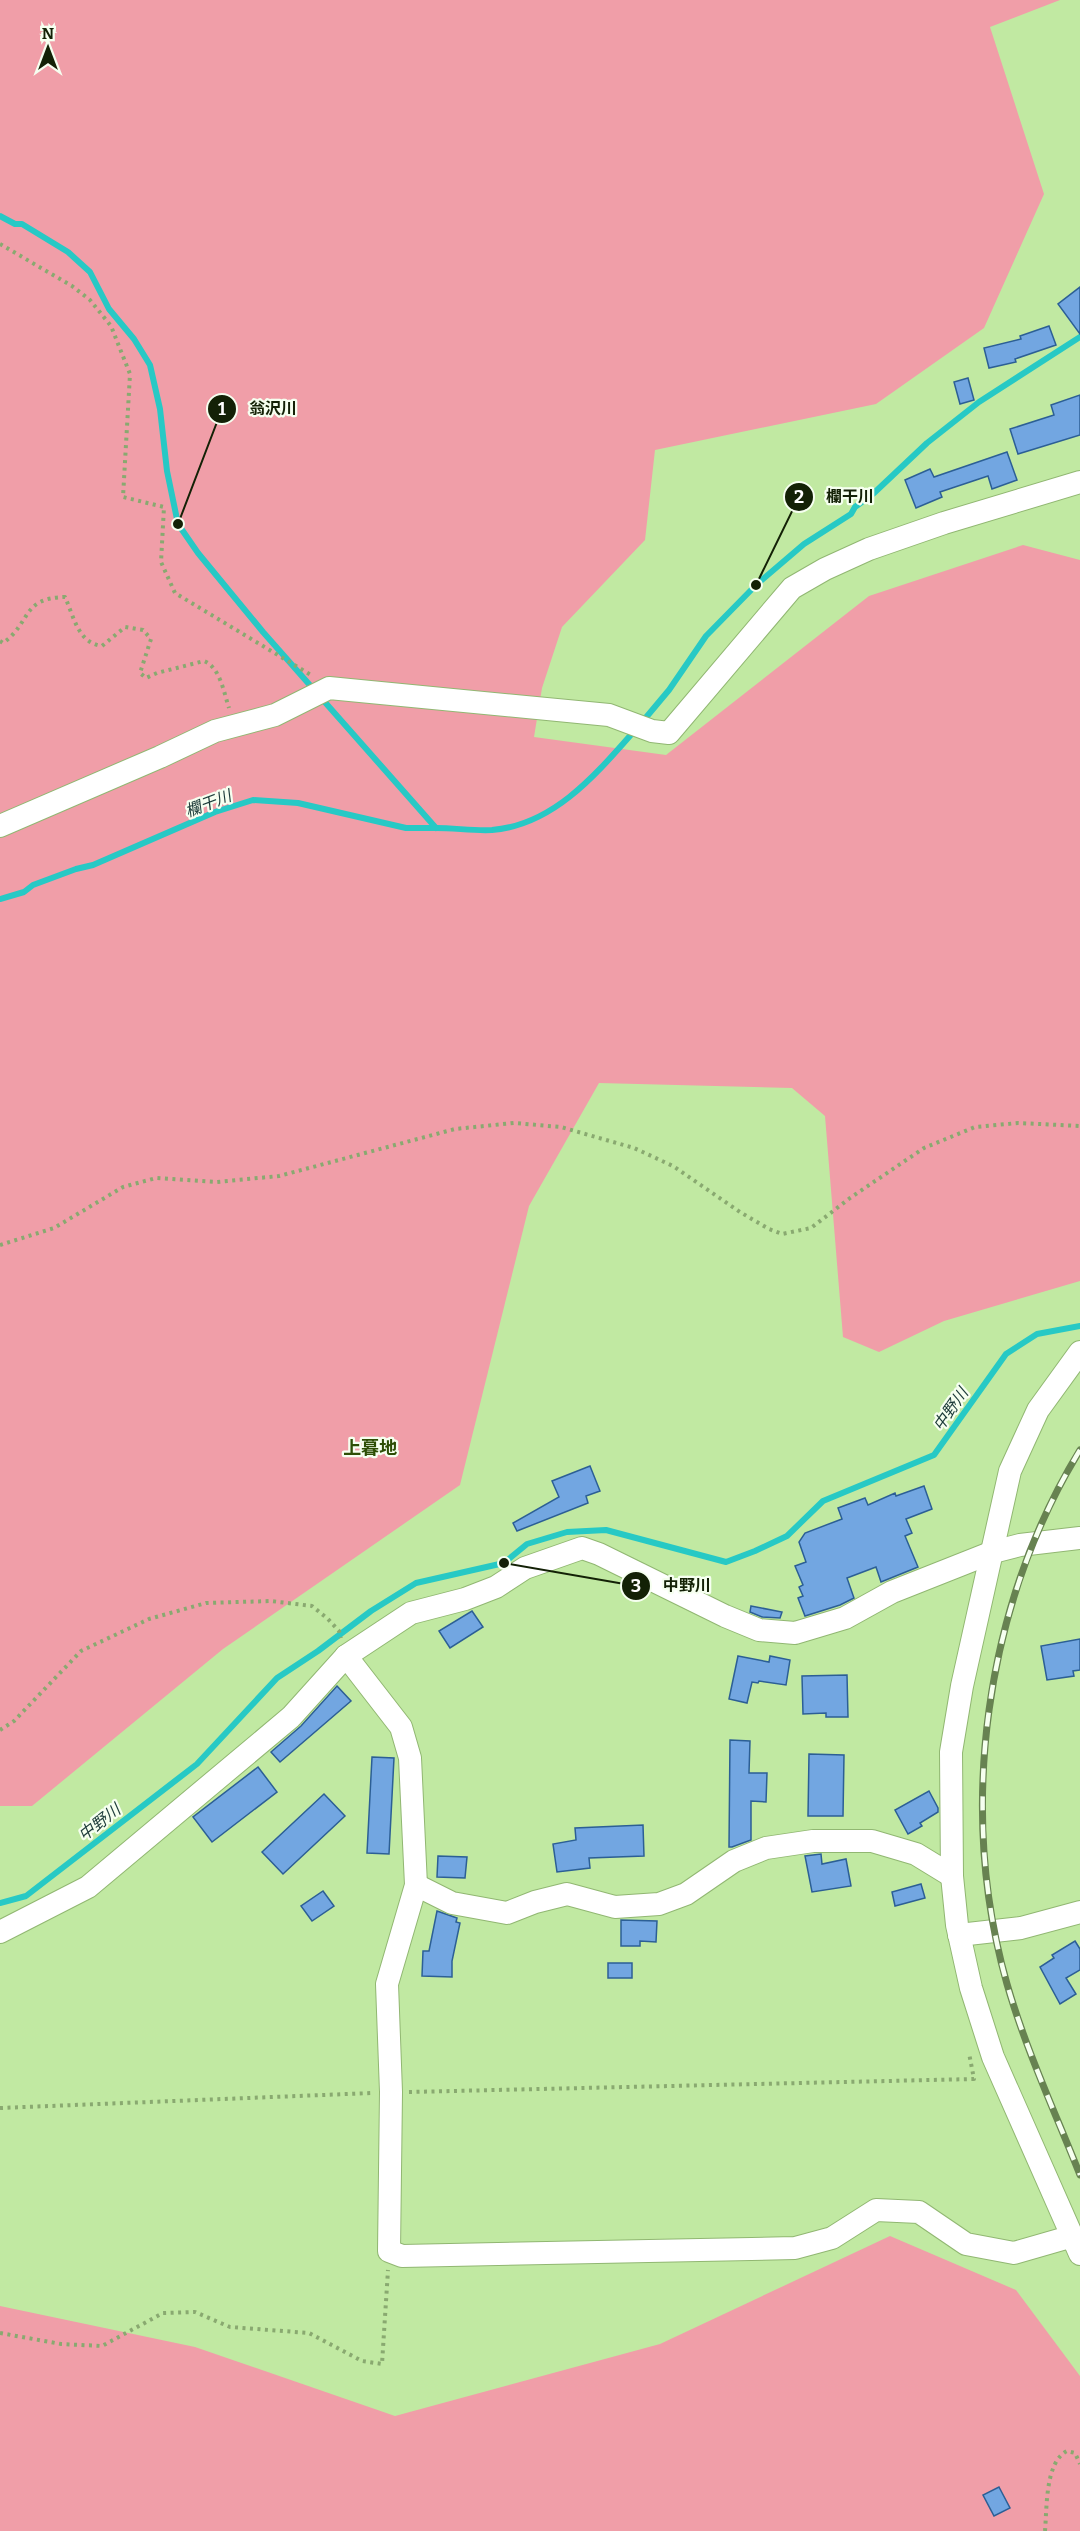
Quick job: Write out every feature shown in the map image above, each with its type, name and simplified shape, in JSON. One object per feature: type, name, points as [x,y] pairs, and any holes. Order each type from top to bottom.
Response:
[{"type":"street","points":[[0,826],[160,758],[215,731],[275,715],[329,687],[609,715],[652,731],[669,733],[792,588],[825,569],[869,549],[944,523],[1080,482]]},
{"type":"street","points":[[346,1656],[400,1727],[410,1758],[416,1885],[387,1984],[391,2092],[389,2251],[402,2256],[795,2248],[832,2238],[876,2210],[919,2212],[966,2244],[1014,2253],[1076,2245],[993,2057],[971,1988],[959,1935],[952,1875],[951,1752],[962,1686],[993,1552],[1002,1498],[1010,1471],[1038,1410],[1076,1356]]},
{"type":"street","points":[[0,1932],[88,1887],[291,1717],[346,1656],[411,1613],[465,1599],[496,1587],[525,1568],[582,1548],[759,1630],[795,1633],[845,1618],[892,1593],[993,1552],[1020,1545],[1080,1538]]},
{"type":"street","points":[[416,1885],[452,1903],[507,1914],[536,1902],[567,1894],[615,1907],[659,1904],[686,1894],[734,1861],[766,1848],[813,1841],[872,1841],[916,1854],[952,1875]]},
{"type":"street","points":[[959,1935],[1021,1928],[1080,1912]]},
{"type":"path","points":[[0,244],[72,286],[90,300],[111,326],[130,374],[123,497],[164,507],[161,562],[175,593],[329,687]]},
{"type":"path","points":[[0,641],[3,643],[10,637],[37,602],[49,597],[65,597],[83,638],[91,645],[102,646],[125,627],[143,630],[151,639],[140,673],[146,678],[157,673],[204,662],[209,663],[220,679],[234,726]]},
{"type":"path","points":[[0,1245],[54,1228],[123,1187],[156,1178],[217,1182],[279,1176],[455,1129],[514,1123],[561,1127],[634,1148],[673,1166],[740,1212],[782,1234],[811,1228],[849,1198],[924,1148],[975,1127],[1018,1123],[1080,1126]]},
{"type":"path","points":[[0,1730],[14,1720],[81,1651],[149,1618],[206,1603],[272,1601],[312,1606],[339,1631],[346,1656]]},
{"type":"path","points":[[0,2108],[391,2092],[974,2079],[967,2046]]},
{"type":"path","points":[[0,2333],[61,2344],[102,2346],[164,2313],[195,2312],[230,2327],[309,2333],[362,2361],[382,2364],[389,2251]]},
{"type":"path","points":[[1046,2531],[1053,2465],[1060,2454],[1067,2451],[1074,2453],[1080,2464]]},
{"type":"shaded area","points":[[0,0],[1060,0],[990,27],[1044,194],[984,328],[876,404],[655,450],[645,540],[562,627],[542,688],[534,737],[666,755],[869,596],[1023,545],[1080,560],[1080,1281],[944,1321],[879,1352],[843,1337],[825,1116],[792,1088],[599,1083],[529,1206],[460,1485],[223,1649],[32,1806],[0,1806]]},
{"type":"shaded area","points":[[890,2236],[1016,2290],[1080,2376],[1080,2531],[0,2531],[0,2306],[195,2347],[395,2416],[660,2344]]},
{"type":"building","points":[[1080,287],[1080,334],[1058,304]]},
{"type":"building","points":[[1049,326],[1056,345],[1015,359],[1016,362],[989,368],[984,348],[1021,339],[1020,336]]},
{"type":"building","points":[[968,378],[974,400],[960,404],[954,382]]},
{"type":"building","points":[[1080,395],[1080,435],[1018,454],[1010,429],[1054,415],[1051,405]]},
{"type":"building","points":[[1007,452],[1017,480],[992,489],[988,476],[940,492],[942,497],[916,508],[905,480],[930,469],[934,477]]},
{"type":"building","points":[[590,1466],[600,1491],[586,1496],[588,1503],[517,1531],[513,1523],[559,1497],[552,1481]]},
{"type":"building","points":[[924,1486],[932,1509],[906,1519],[912,1533],[905,1536],[918,1567],[881,1582],[876,1567],[847,1578],[854,1598],[805,1616],[798,1598],[803,1596],[799,1587],[803,1585],[795,1566],[806,1562],[799,1542],[805,1533],[842,1519],[838,1508],[865,1498],[868,1505],[895,1493],[896,1496]]},
{"type":"building","points":[[751,1606],[782,1612],[780,1618],[762,1617],[750,1612]]},
{"type":"building","points":[[472,1611],[483,1627],[450,1648],[439,1631]]},
{"type":"building","points":[[1080,1639],[1080,1670],[1073,1671],[1074,1676],[1047,1680],[1041,1646]]},
{"type":"building","points":[[738,1656],[769,1662],[770,1656],[790,1660],[786,1685],[752,1682],[747,1703],[729,1699]]},
{"type":"building","points":[[847,1675],[848,1717],[826,1717],[826,1713],[803,1714],[802,1676]]},
{"type":"building","points":[[337,1686],[351,1701],[280,1762],[271,1752],[301,1726]]},
{"type":"building","points":[[730,1740],[750,1741],[749,1773],[767,1773],[766,1802],[751,1801],[751,1840],[732,1847],[729,1847]]},
{"type":"building","points":[[809,1754],[844,1755],[843,1816],[808,1816]]},
{"type":"building","points":[[372,1757],[394,1758],[389,1854],[367,1853]]},
{"type":"building","points":[[258,1767],[277,1792],[212,1842],[193,1817]]},
{"type":"building","points":[[929,1791],[938,1812],[920,1823],[922,1826],[908,1834],[895,1810]]},
{"type":"building","points":[[324,1794],[345,1816],[283,1874],[262,1852]]},
{"type":"building","points":[[643,1825],[644,1856],[589,1858],[590,1868],[557,1872],[553,1844],[576,1840],[575,1828]]},
{"type":"building","points":[[821,1854],[822,1864],[846,1859],[851,1886],[812,1892],[805,1856]]},
{"type":"building","points":[[438,1856],[467,1857],[465,1878],[437,1877]]},
{"type":"building","points":[[921,1884],[925,1898],[895,1906],[892,1892]]},
{"type":"building","points":[[323,1891],[334,1906],[312,1921],[301,1906]]},
{"type":"building","points":[[437,1911],[457,1918],[456,1922],[460,1923],[452,1961],[452,1977],[422,1976],[423,1951],[429,1951]]},
{"type":"building","points":[[621,1920],[657,1921],[656,1942],[640,1941],[640,1946],[621,1946]]},
{"type":"building","points":[[1075,1941],[1080,1949],[1080,1970],[1066,1978],[1076,1994],[1060,2004],[1040,1967],[1054,1958],[1052,1955]]},
{"type":"building","points":[[608,1963],[632,1963],[632,1978],[608,1978]]},
{"type":"building","points":[[999,2487],[1010,2508],[994,2516],[983,2495]]},
{"type":"waterway","points":[[0,216],[15,224],[22,224],[68,252],[90,272],[109,309],[134,339],[150,365],[160,409],[167,471],[178,524],[198,553],[263,632],[436,828]]},
{"type":"waterway","name":"欄干川","points":[[643,721],[669,690],[706,636],[756,585],[804,544],[851,514],[855,507],[874,493],[927,443],[979,402],[1080,337]]},
{"type":"waterway","name":"欄干川","points":[[436,828],[492,830],[515,826],[536,818],[555,807],[590,779],[636,729]]},
{"type":"waterway","name":"欄干川","points":[[0,899],[24,892],[33,885],[76,869],[93,865],[215,812],[253,800],[298,803],[406,828],[436,828]]},
{"type":"waterway","name":"中野川","points":[[0,1903],[26,1896],[197,1764],[277,1678],[318,1651],[371,1611],[416,1583],[504,1563],[527,1544],[567,1532],[606,1530],[726,1562],[755,1551],[787,1536],[823,1501],[934,1455],[1006,1354],[1037,1334],[1080,1326]]},
{"type":"railway","points":[[1080,1450],[1048,1511],[1021,1574],[1002,1641],[989,1710],[983,1779],[984,1848],[992,1917],[1007,1984],[1032,2057],[1080,2175]]},
{"type":"place","name":"翁沢川","points":[[178,524]]},
{"type":"place","name":"欄干川","points":[[756,585]]},
{"type":"place","name":"中野川","points":[[504,1563]]},
{"type":"district","name":"上暮地","points":[[370,1448]]}]
